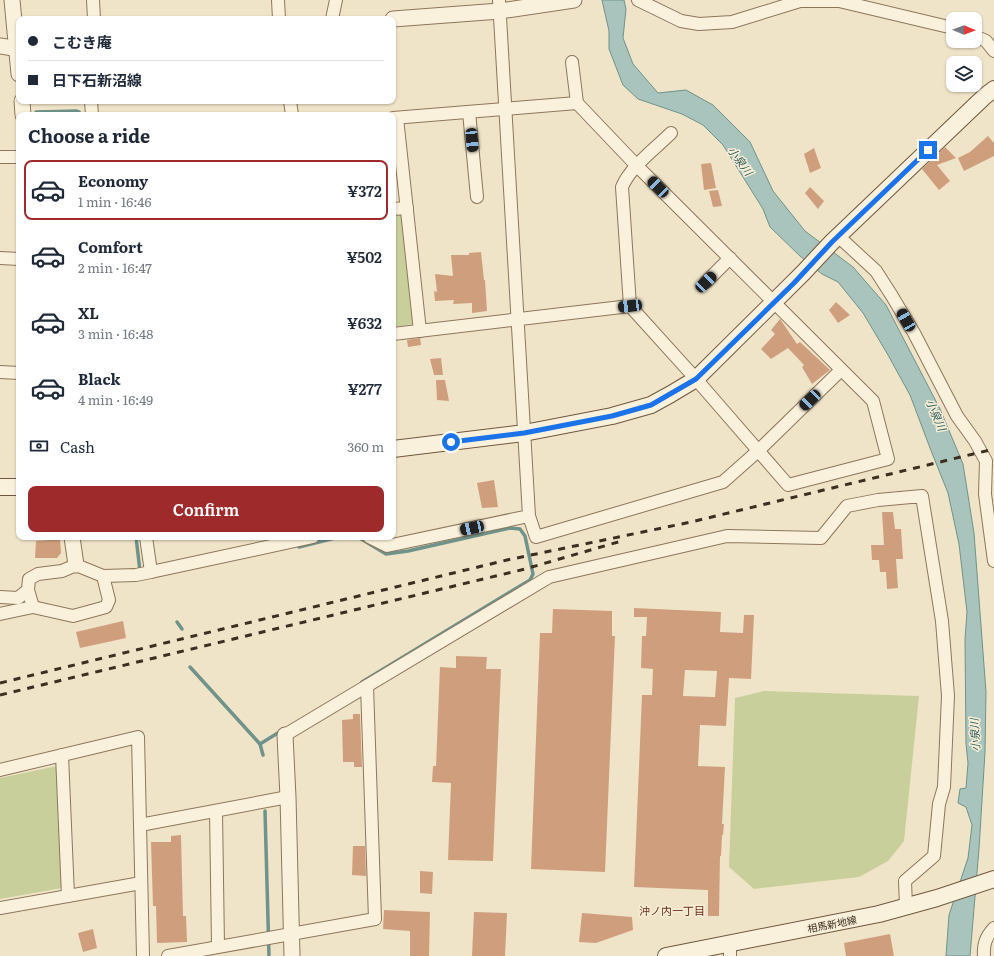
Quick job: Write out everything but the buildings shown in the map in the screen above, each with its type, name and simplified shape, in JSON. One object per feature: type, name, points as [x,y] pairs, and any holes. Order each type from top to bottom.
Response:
[{"type":"main road","points":[[396,449],[524,433],[612,416],[651,405],[696,379],[775,302],[835,239],[984,96],[994,89]]},
{"type":"main road","points":[[0,487],[16,487]]},
{"type":"main road","name":"相馬新地線","points":[[666,956],[730,950],[879,914],[937,898],[993,879]]},
{"type":"street","points":[[12,0],[16,33]]},
{"type":"street","points":[[93,0],[94,16]]},
{"type":"street","points":[[278,0],[279,16]]},
{"type":"street","points":[[333,16],[336,0]]},
{"type":"street","points":[[396,19],[500,5],[574,0]]},
{"type":"street","points":[[638,0],[681,21],[699,24],[732,22],[800,1],[839,1],[946,26]]},
{"type":"street","points":[[500,5],[504,109],[529,516],[536,537],[723,482],[758,451],[841,370]]},
{"type":"street","points":[[982,39],[986,41],[994,51]]},
{"type":"street","points":[[0,46],[16,49]]},
{"type":"street","points":[[572,62],[577,103],[637,166],[873,401],[888,459],[788,485],[630,306],[622,187],[626,179],[637,166],[671,133]]},
{"type":"street","points":[[396,118],[577,103]]},
{"type":"street","points":[[469,112],[477,197]]},
{"type":"street","points":[[396,126],[407,208],[420,331]]},
{"type":"street","points":[[0,157],[16,157]]},
{"type":"street","points":[[396,209],[407,208]]},
{"type":"street","points":[[835,239],[876,271],[914,333],[957,416],[975,441],[986,461],[986,494],[994,561]]},
{"type":"street","points":[[0,258],[16,259]]},
{"type":"street","points":[[706,282],[730,258]]},
{"type":"street","points":[[396,334],[630,306]]},
{"type":"street","points":[[0,372],[16,373]]},
{"type":"street","points":[[292,956],[279,935],[288,797],[285,735],[549,577],[727,536],[821,538],[847,506],[878,500],[922,496],[942,621],[948,696],[944,787],[940,804],[934,856],[905,881],[906,906]]},
{"type":"street","points":[[375,540],[387,546],[529,516]]},
{"type":"street","points":[[72,540],[76,565]]},
{"type":"street","points":[[146,540],[151,572]]},
{"type":"street","points":[[33,607],[28,590],[29,579],[38,574],[62,571],[76,565],[103,576],[136,575],[299,540]]},
{"type":"street","points":[[0,614],[33,607],[73,616],[106,607],[109,600],[103,576]]},
{"type":"street","points":[[0,597],[18,598],[28,590]]},
{"type":"street","points":[[168,956],[375,919],[367,686]]},
{"type":"street","points":[[0,770],[138,737],[143,956]]},
{"type":"street","points":[[62,755],[68,896]]},
{"type":"street","points":[[140,825],[288,797]]},
{"type":"street","points":[[216,811],[218,946]]},
{"type":"street","points":[[0,908],[141,883]]},
{"type":"street","points":[[984,956],[984,947],[987,935],[994,928]]},
{"type":"green space","points":[[400,213],[404,216],[414,324],[396,327],[396,214]]},
{"type":"green space","points":[[764,691],[919,696],[904,841],[888,861],[859,877],[754,889],[729,867],[735,698]]},
{"type":"green space","points":[[57,766],[62,888],[0,899],[0,778]]},
{"type":"water","name":"小泉川","points":[[602,0],[624,0],[626,9],[623,38],[633,64],[658,93],[686,90],[713,105],[750,142],[773,191],[805,231],[853,267],[886,305],[940,409],[963,464],[974,533],[986,692],[985,752],[970,956],[946,956],[949,915],[968,858],[972,825],[966,807],[958,803],[960,789],[966,788],[968,763],[966,744],[965,639],[967,612],[959,544],[948,493],[910,395],[863,313],[838,282],[822,274],[800,256],[770,227],[763,209],[723,145],[703,125],[682,114],[638,99],[623,85],[609,49],[609,31]]},
{"type":"waterway","points":[[36,112],[79,112]]},
{"type":"waterway","points":[[362,682],[530,580],[533,574],[525,536],[520,529],[510,528],[408,551],[386,554],[363,540]]},
{"type":"waterway","points":[[136,540],[140,571]]},
{"type":"waterway","points":[[299,547],[327,540]]},
{"type":"waterway","points":[[177,622],[182,629]]},
{"type":"waterway","points":[[190,667],[260,744],[263,755]]},
{"type":"waterway","points":[[260,744],[281,731]]},
{"type":"waterway","points":[[265,811],[269,956]]},
{"type":"railway","points":[[0,683],[507,560],[691,522],[994,449]]},
{"type":"railway","points":[[0,695],[525,569],[625,540]]},
{"type":"district","name":"沖ノ内一丁目","points":[[672,911]]},
{"type":"route","points":[[451,442],[524,433],[612,416],[651,405],[696,379],[794,283],[832,242],[928,150]]}]
